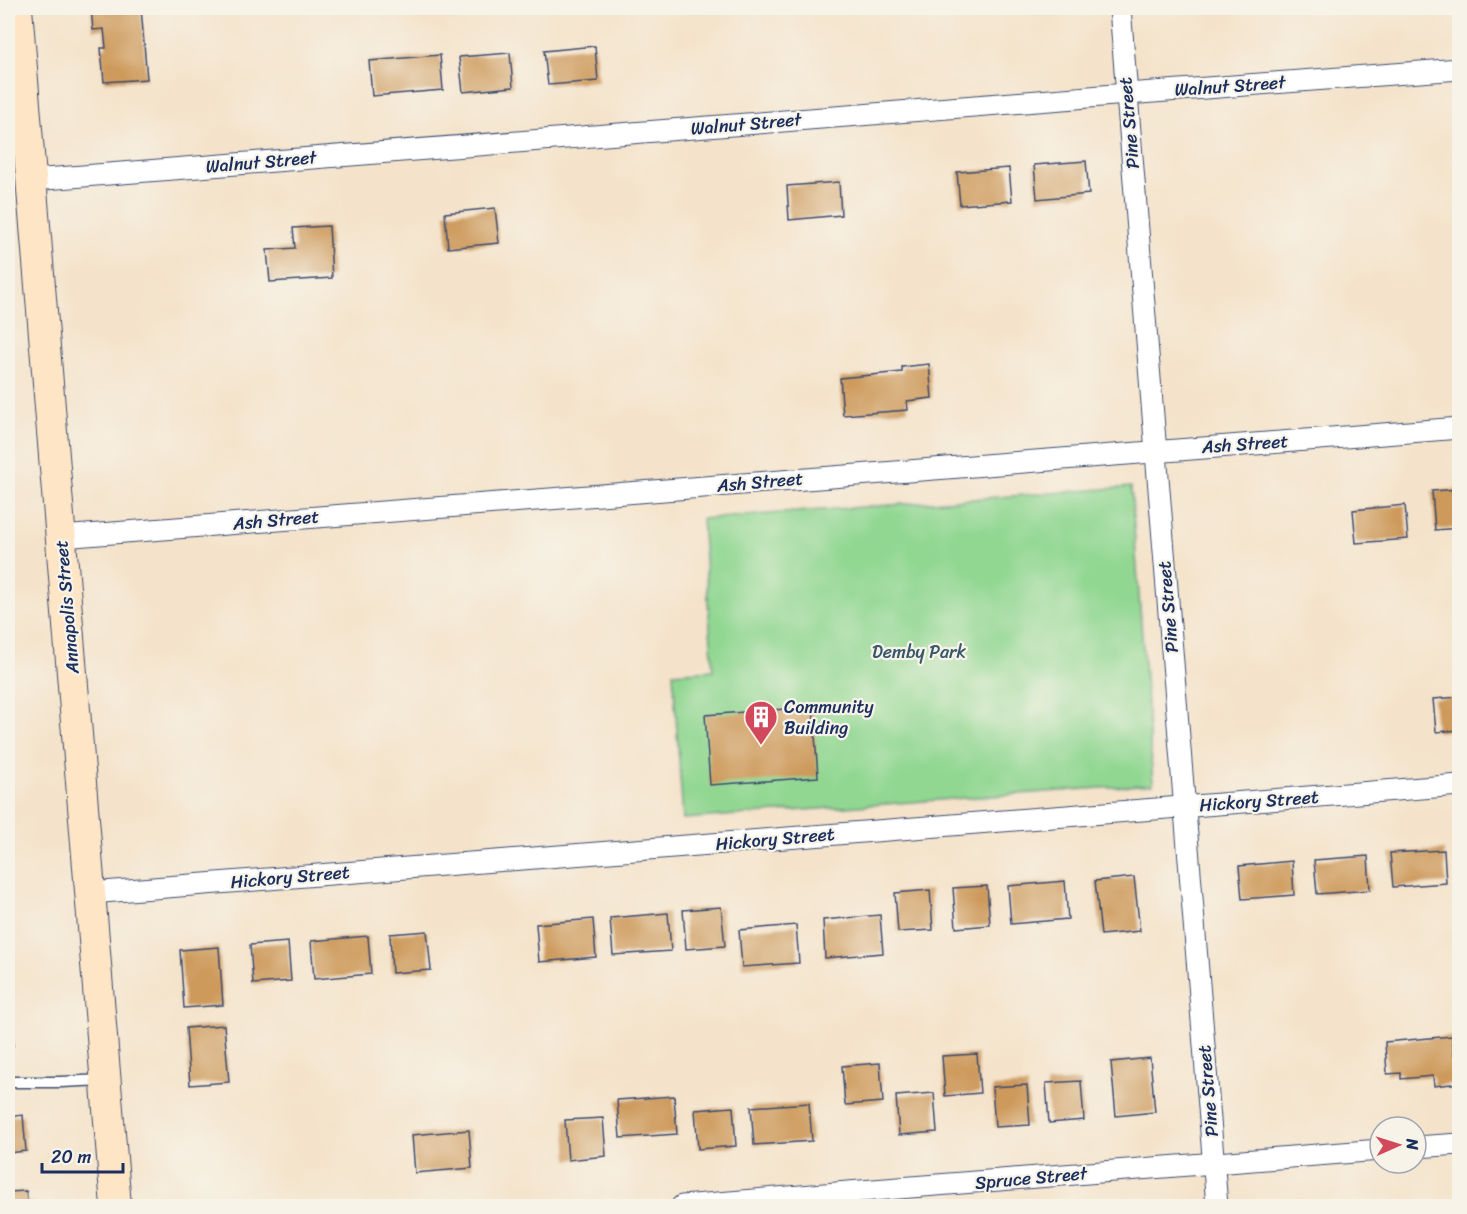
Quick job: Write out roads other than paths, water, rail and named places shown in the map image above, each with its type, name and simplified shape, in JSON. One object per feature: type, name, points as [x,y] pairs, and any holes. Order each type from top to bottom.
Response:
[{"type":"street","name":"Annapolis Street","points":[[17,8],[116,1206]]},
{"type":"street","name":"Pine Street","points":[[1120,8],[1217,1206]]},
{"type":"street","name":"Walnut Street","points":[[32,180],[1460,69]]},
{"type":"street","name":"Ash Street","points":[[61,537],[1460,428]]},
{"type":"street","name":"Hickory Street","points":[[90,893],[1460,785]]},
{"type":"street","points":[[1428,1146],[1460,1144]]},
{"type":"street","name":"Spruce Street","points":[[682,1206],[1368,1151]]},
{"type":"lane","points":[[8,1082],[106,1080]]},
{"type":"place","name":"Community Building","points":[[761,746]]},
{"type":"park label","name":"Demby Park","points":[[919,652]]}]
